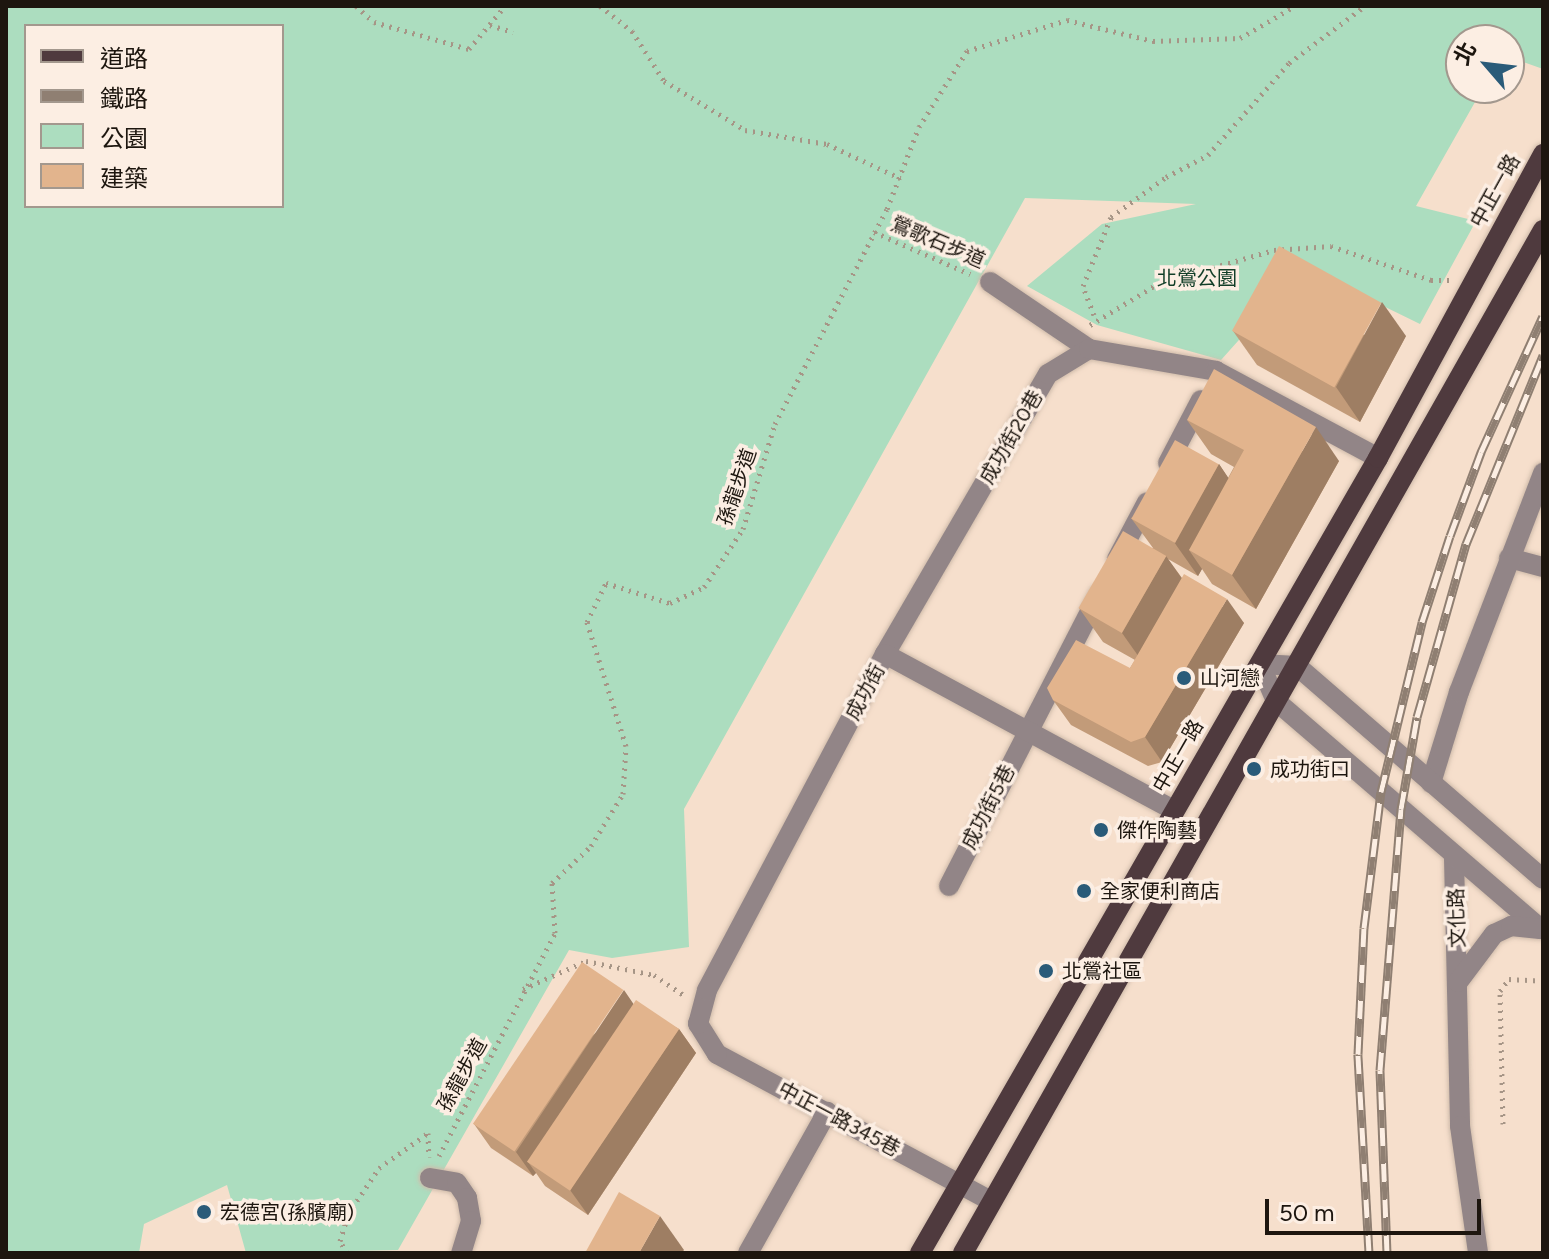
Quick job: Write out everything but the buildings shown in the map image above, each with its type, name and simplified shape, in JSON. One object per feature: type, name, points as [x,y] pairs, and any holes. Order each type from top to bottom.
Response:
[{"type":"main road","name":"中正一路","points":[[920,1253],[957,1183],[1378,458],[1543,154]]},
{"type":"main road","points":[[963,1253],[1543,230]]},
{"type":"street","points":[[990,282],[1084,344],[1216,371],[1378,458]]},
{"type":"street","name":"成功街20巷","points":[[885,654],[1048,374],[1084,344]]},
{"type":"street","name":"成功街5巷","points":[[949,886],[1216,371]]},
{"type":"street","points":[[1431,783],[1509,558],[1543,473]]},
{"type":"street","points":[[1509,558],[1543,567]]},
{"type":"street","name":"成功街","points":[[700,1016],[707,990],[885,654],[1174,810]]},
{"type":"street","points":[[1542,929],[1454,858],[1276,701],[1260,664],[1297,666],[1543,879]]},
{"type":"street","name":"文化路","points":[[1454,858],[1460,1126],[1478,1253]]},
{"type":"street","points":[[1458,982],[1494,934],[1511,926],[1542,929]]},
{"type":"street","name":"中正一路345巷","points":[[700,1016],[717,1054],[991,1201]]},
{"type":"street","points":[[748,1253],[827,1112]]},
{"type":"street","points":[[430,1178],[457,1183],[467,1198],[471,1221],[461,1253]]},
{"type":"path","points":[[356,6],[374,22],[469,49],[505,6]]},
{"type":"path","points":[[600,6],[632,31],[664,81],[745,130],[827,144],[900,178]]},
{"type":"path","name":"孫龍步道","points":[[430,1178],[522,989],[555,933],[552,883],[591,846],[623,794],[626,746],[587,622],[606,583],[670,603],[704,587],[743,529],[775,424],[874,232],[900,178],[919,127],[967,51],[1067,20],[1153,41],[1240,38],[1295,6]]},
{"type":"path","points":[[1094,315],[1083,286],[1111,217],[1166,177],[1208,155],[1289,63],[1365,6]]},
{"type":"path","points":[[490,25],[513,32]]},
{"type":"path","name":"鶯歌石步道","points":[[874,232],[990,282]]},
{"type":"path","points":[[1084,344],[1095,319],[1159,283],[1274,250],[1331,246],[1431,280],[1474,281]]},
{"type":"path","points":[[522,989],[586,961],[654,975],[700,1016]]},
{"type":"path","points":[[1503,1124],[1500,991],[1509,979],[1543,981]]},
{"type":"path","name":"孫龍步道","points":[[347,1253],[340,1241],[348,1214],[379,1168],[428,1133],[430,1178]]},
{"type":"green space","name":"北鶯公園","points":[[6,6],[1543,6],[1543,69],[1525,63],[1525,24],[1445,24],[1445,104],[1474,104],[1416,206],[1476,221],[1420,324],[1328,279],[1273,302],[1221,360],[1097,325],[1027,286],[1102,224],[1196,204],[1025,198],[684,809],[689,947],[612,958],[569,950],[398,1250],[246,1253],[227,1185],[144,1224],[139,1253],[6,1253]]},
{"type":"railway","points":[[1369,1253],[1358,1054],[1364,928],[1381,792],[1422,622],[1450,536],[1481,452],[1543,316]]},
{"type":"railway","points":[[1387,1253],[1380,1070],[1401,809],[1417,717],[1466,544],[1543,355]]},
{"type":"place","name":"山河戀","points":[[1184,678]]},
{"type":"place","name":"成功街口","points":[[1254,769]]},
{"type":"place","name":"傑作陶藝","points":[[1101,830]]},
{"type":"place","name":"全家便利商店","points":[[1084,891]]},
{"type":"place","name":"北鶯社區","points":[[1046,971]]},
{"type":"place","name":"宏德宮(孫臏廟)","points":[[204,1212]]}]
